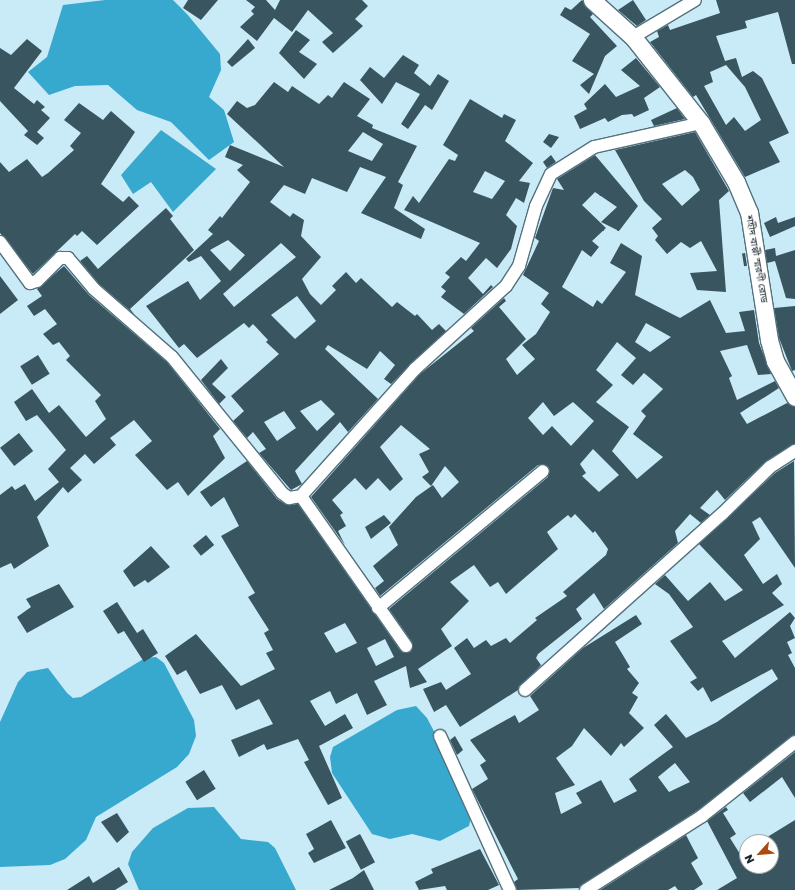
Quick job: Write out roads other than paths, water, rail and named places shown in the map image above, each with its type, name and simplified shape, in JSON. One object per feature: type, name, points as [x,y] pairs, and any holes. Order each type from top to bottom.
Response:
[{"type":"street","name":"শহীদ বাপ্পী স্মরণী রোড","points":[[592,0],[633,37],[701,123],[749,212],[769,340],[775,361],[795,397]]},
{"type":"street","points":[[633,37],[695,0]]},
{"type":"street","points":[[0,242],[30,283],[37,281],[60,258],[68,258],[94,289],[172,357],[282,493],[289,498],[301,496],[415,369],[506,286],[519,266],[536,206],[551,174],[594,147],[701,123]]},
{"type":"street","points":[[525,690],[770,467],[795,451]]},
{"type":"street","points":[[378,608],[543,471]]},
{"type":"street","points":[[301,496],[406,646]]},
{"type":"street","points":[[440,736],[510,890]]},
{"type":"street","points":[[586,890],[702,816],[795,742]]},
{"type":"water","points":[[105,0],[173,0],[187,14],[220,54],[221,70],[209,97],[224,110],[234,142],[209,160],[171,122],[137,110],[108,85],[75,86],[49,95],[28,72],[47,57],[63,5]]},
{"type":"water","points":[[161,130],[216,169],[173,212],[151,182],[133,194],[121,175]]},
{"type":"water","points":[[156,657],[164,663],[194,720],[196,736],[189,754],[177,767],[96,817],[86,840],[65,859],[50,865],[0,867],[0,722],[18,682],[27,672],[48,668],[67,693],[73,698],[81,697],[145,658]]},
{"type":"water","points":[[416,706],[427,718],[456,773],[472,813],[469,826],[440,841],[412,834],[390,839],[372,834],[332,773],[330,757],[333,747],[397,710]]},
{"type":"water","points":[[214,807],[241,839],[268,842],[275,848],[296,890],[139,890],[128,864],[132,852],[153,828],[188,808]]}]
